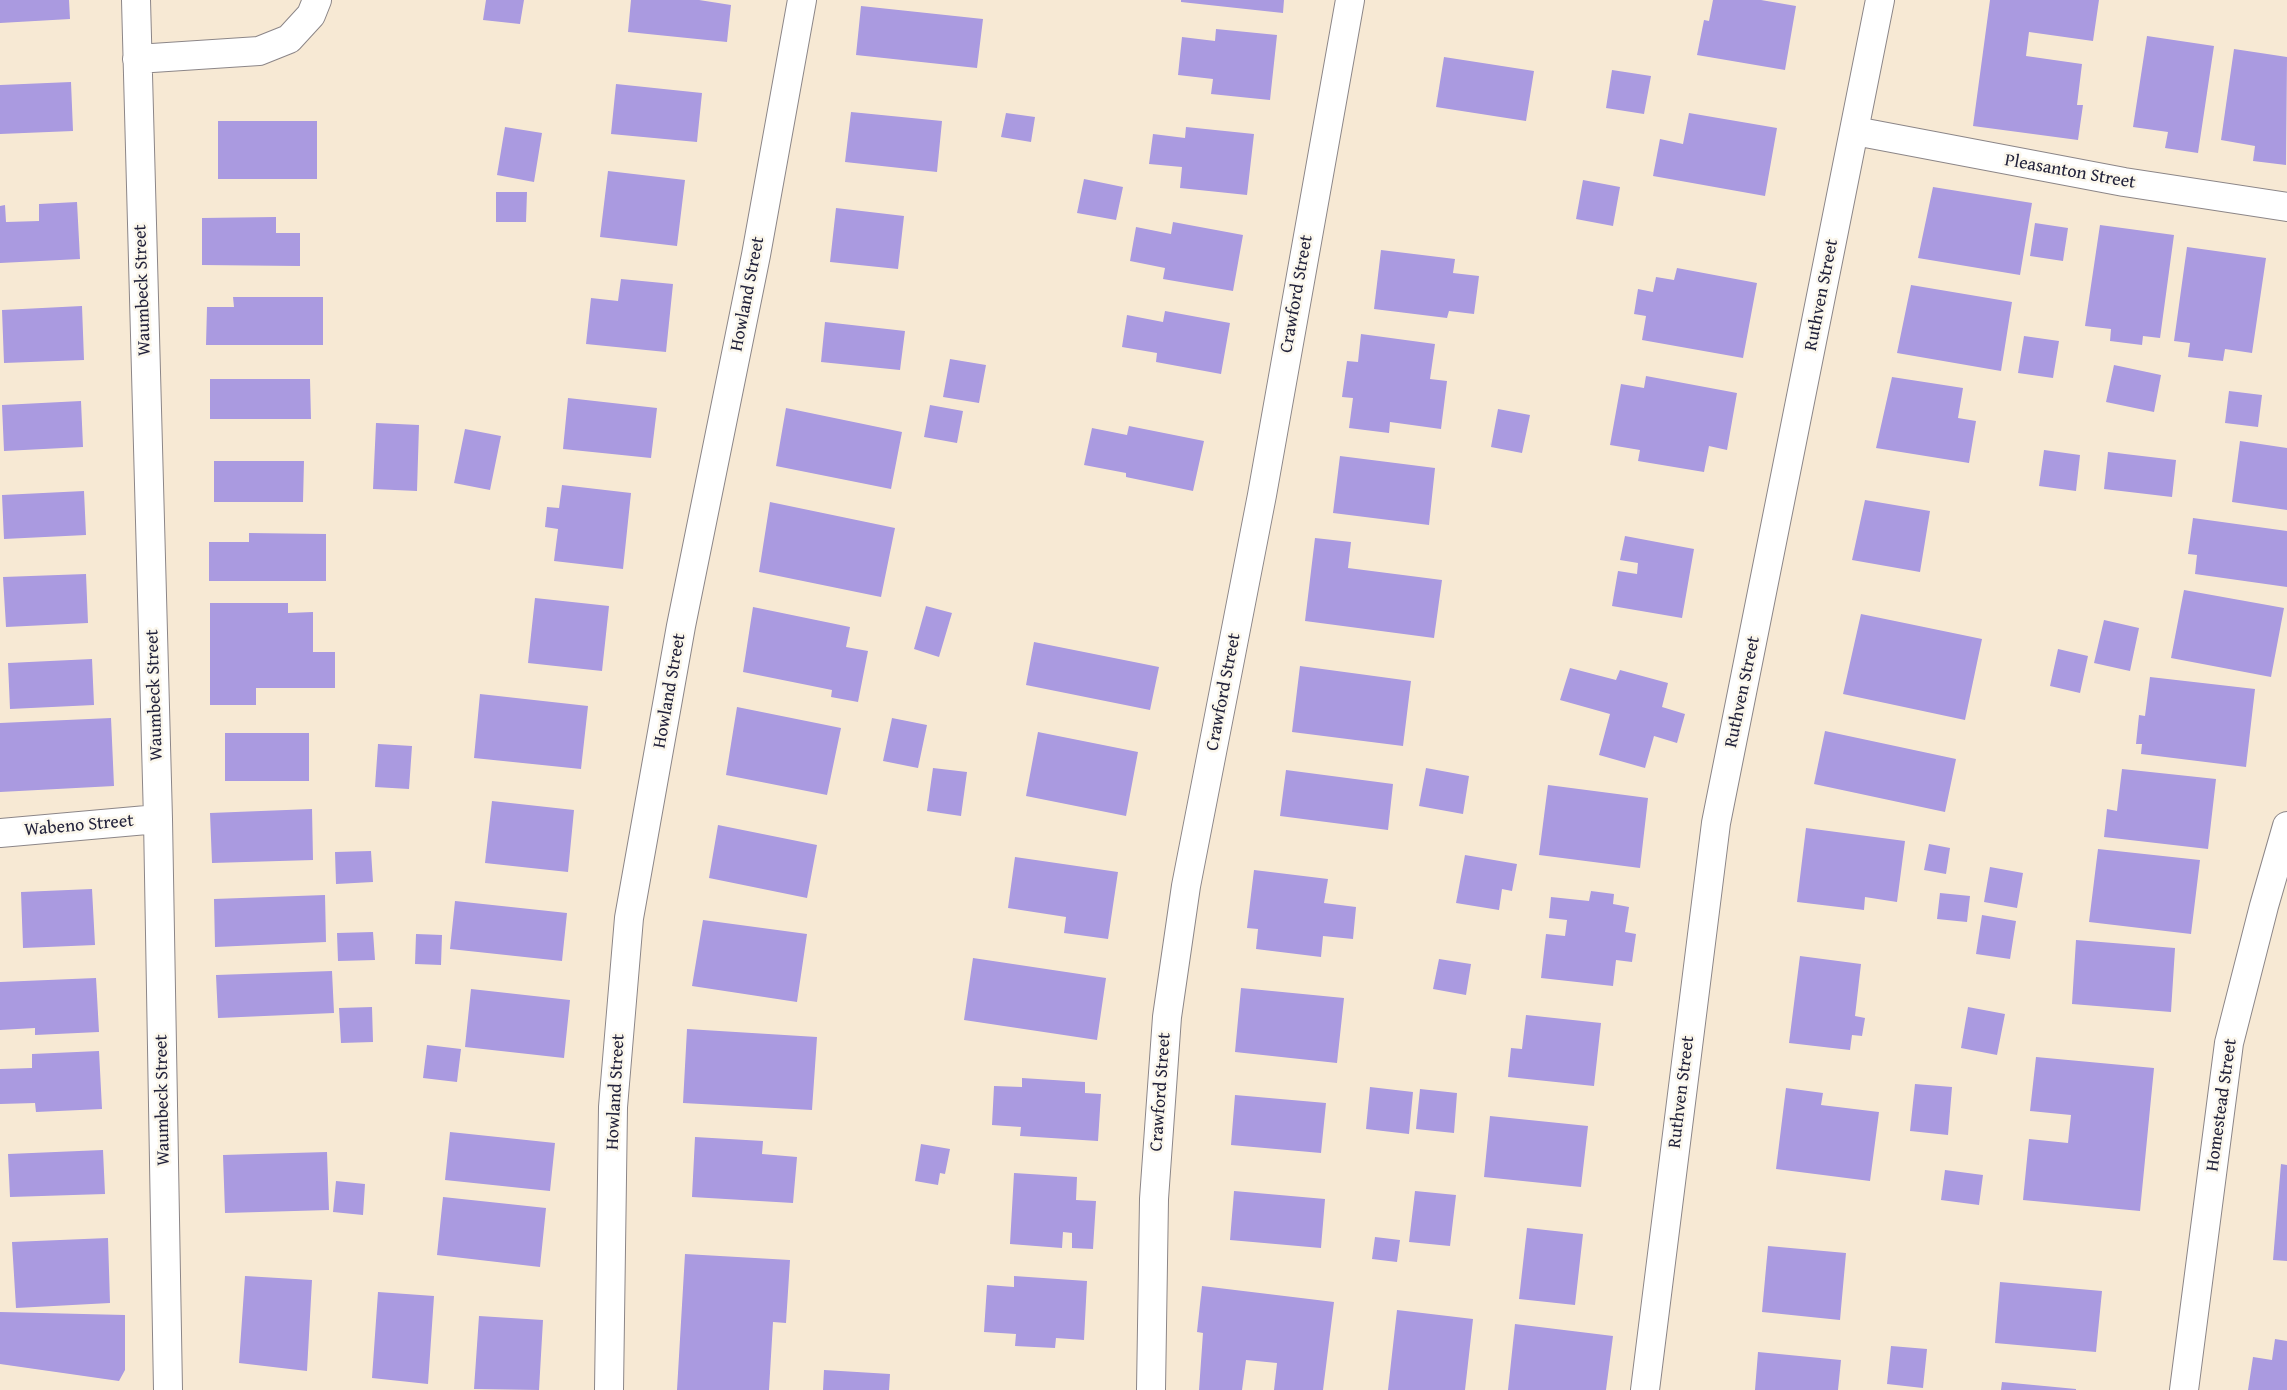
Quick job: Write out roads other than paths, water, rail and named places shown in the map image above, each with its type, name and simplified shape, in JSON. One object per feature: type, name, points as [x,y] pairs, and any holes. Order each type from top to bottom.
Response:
[{"type":"street","name":"Waumbeck Street","points":[[136,0],[158,819],[168,1390]]},
{"type":"street","points":[[137,60],[259,51],[289,39],[311,15],[318,0]]},
{"type":"street","name":"Howland Street","points":[[608,1390],[613,1107],[629,918],[681,626],[754,265],[802,0]]},
{"type":"street","name":"Crawford Street","points":[[1151,1390],[1154,1199],[1167,1017],[1186,886],[1262,495],[1350,0]]},
{"type":"street","name":"Ruthven Street","points":[[1646,1390],[1716,823],[1880,0]]},
{"type":"street","name":"Pleasanton Street","points":[[1855,131],[2124,182],[2287,207]]},
{"type":"street","name":"Wabeno Street","points":[[0,833],[158,819]]},
{"type":"street","name":"Homestead Street","points":[[2184,1390],[2229,1043],[2264,906],[2287,826]]}]
